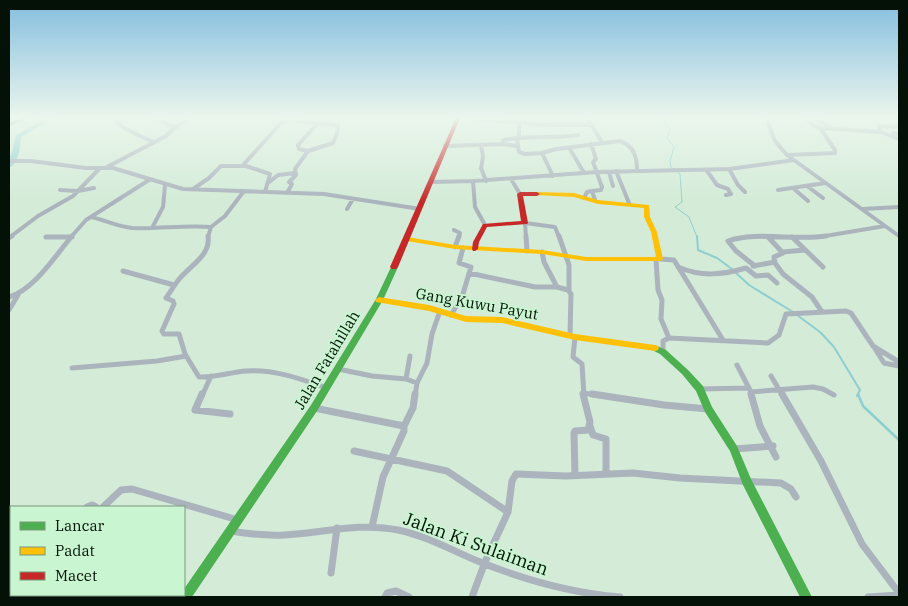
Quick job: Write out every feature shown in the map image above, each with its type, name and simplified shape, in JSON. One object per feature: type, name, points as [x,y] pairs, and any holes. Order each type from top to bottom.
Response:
[{"type":"street","points":[[9,238],[38,216],[64,203],[102,168],[145,146]]},
{"type":"street","points":[[243,166],[260,146]]},
{"type":"street","points":[[298,146],[299,149],[308,151],[326,146]]},
{"type":"street","name":"Jalan Fatahillah","points":[[185,596],[232,531],[314,408],[379,300],[407,239],[445,146]]},
{"type":"street","points":[[481,146],[481,168],[486,181]]},
{"type":"street","points":[[517,146],[519,152],[525,154],[579,146]]},
{"type":"street","points":[[584,198],[586,192],[601,189],[593,162],[596,159],[592,146]]},
{"type":"street","points":[[629,146],[638,158],[637,171]]},
{"type":"street","points":[[780,146],[787,155],[839,194]]},
{"type":"street","points":[[787,155],[835,153],[832,146]]},
{"type":"street","points":[[570,148],[584,173]]},
{"type":"street","points":[[287,193],[292,184],[289,183],[296,175],[295,170],[308,151]]},
{"type":"street","points":[[542,153],[553,176]]},
{"type":"street","points":[[9,161],[19,160],[123,170],[176,188],[324,194],[420,208]]},
{"type":"street","points":[[431,182],[472,182],[597,172],[707,171],[794,160]]},
{"type":"street","points":[[193,189],[209,178],[221,166],[243,166],[254,167],[270,174],[265,192]]},
{"type":"street","points":[[729,169],[738,185],[745,192]]},
{"type":"street","points":[[808,170],[816,169]]},
{"type":"street","points":[[707,171],[717,185],[728,189],[731,194],[726,195]]},
{"type":"street","points":[[609,172],[613,186]]},
{"type":"street","points":[[616,172],[629,203]]},
{"type":"street","points":[[268,183],[278,175],[295,173]]},
{"type":"street","points":[[512,179],[520,194],[527,251]]},
{"type":"street","points":[[9,297],[18,295],[29,287],[91,216],[121,200],[150,180]]},
{"type":"street","points":[[472,182],[475,206],[484,225]]},
{"type":"street","points":[[778,190],[824,183],[899,236]]},
{"type":"street","points":[[152,228],[164,207],[166,196],[163,184]]},
{"type":"street","points":[[807,186],[823,198]]},
{"type":"street","points":[[60,190],[78,191],[94,188]]},
{"type":"street","points":[[793,188],[808,201]]},
{"type":"street","points":[[67,194],[72,191]]},
{"type":"street","points":[[592,191],[595,200]]},
{"type":"street","points":[[244,192],[225,216],[211,227],[208,235],[209,242],[203,256],[174,285],[166,298],[174,302],[174,306],[162,332],[179,334],[186,356],[193,365],[197,375],[202,378],[247,371],[277,372],[327,388]]},
{"type":"street","points":[[520,194],[574,195],[601,202],[629,203],[649,207],[647,217],[654,232],[658,259],[658,290],[662,300],[662,319],[669,338]]},
{"type":"street","points":[[348,208],[353,199]]},
{"type":"street","points":[[863,209],[899,207]]},
{"type":"street","points":[[91,216],[123,227],[152,228],[184,225],[211,227]]},
{"type":"street","points":[[484,225],[508,226],[525,223],[555,226],[568,256],[571,274],[569,291],[572,296],[573,357],[582,364],[582,393],[593,435],[606,439],[606,474]]},
{"type":"street","points":[[475,249],[476,242],[484,225]]},
{"type":"street","points":[[755,266],[736,251],[728,241],[732,238],[814,238],[885,226]]},
{"type":"street","points":[[451,315],[462,297],[471,265],[459,263],[460,233],[454,230]]},
{"type":"street","points":[[46,237],[72,237]]},
{"type":"street","points":[[768,237],[783,252]]},
{"type":"street","points":[[792,237],[823,267]]},
{"type":"street","points":[[407,239],[459,248],[542,252],[592,260],[673,259],[723,340]]},
{"type":"street","points":[[805,250],[783,252],[783,255],[774,257],[775,262],[786,276],[810,296],[822,312]]},
{"type":"street","points":[[542,252],[543,263],[557,287]]},
{"type":"street","points":[[678,267],[688,272],[710,275],[775,262]]},
{"type":"street","points":[[746,268],[755,276],[766,274],[777,283]]},
{"type":"street","points":[[123,271],[174,285]]},
{"type":"street","points":[[469,273],[535,287],[557,287],[569,291]]},
{"type":"street","points":[[773,278],[786,276]]},
{"type":"street","points":[[9,310],[18,295]]},
{"type":"street","name":"Gang Kuwu Payut","points":[[379,300],[440,311],[470,319],[502,320],[573,336],[652,346],[662,352]]},
{"type":"street","points":[[372,527],[379,491],[390,457],[404,431],[404,426],[413,408],[417,383],[426,363],[432,334],[440,311]]},
{"type":"street","points":[[806,597],[747,482],[734,449],[708,409],[700,389],[685,372],[662,352],[663,341],[669,338],[773,342],[782,329],[784,317],[794,313],[848,311],[884,363],[899,366]]},
{"type":"street","points":[[874,346],[899,362]]},
{"type":"street","points":[[72,368],[157,361],[186,356]]},
{"type":"street","points":[[406,380],[410,356]]},
{"type":"street","points":[[737,364],[750,390],[760,431],[771,446],[776,457]]},
{"type":"street","points":[[338,369],[417,383]]},
{"type":"street","points":[[210,376],[195,410],[230,414]]},
{"type":"street","points":[[771,376],[820,461],[862,544],[899,594]]},
{"type":"street","points":[[700,389],[780,390],[813,387],[823,389],[834,395]]},
{"type":"street","points":[[582,393],[664,405],[708,409]]},
{"type":"street","points":[[314,408],[404,426]]},
{"type":"street","points":[[575,475],[574,433],[575,431],[586,431],[590,426]]},
{"type":"street","points":[[734,449],[771,446]]},
{"type":"street","points":[[354,452],[390,457],[447,471],[506,515]]},
{"type":"street","points":[[472,597],[506,515],[514,475],[634,473],[787,485],[796,497]]},
{"type":"street","points":[[103,506],[120,490],[132,489],[239,520]]},
{"type":"street","name":"Jalan Ki Sulaiman","points":[[232,531],[257,535],[283,535],[337,528],[372,527],[396,530],[419,536],[543,585],[580,594],[620,597]]},
{"type":"street","points":[[331,573],[337,528]]},
{"type":"street","points":[[385,597],[386,593],[391,591],[409,597]]},
{"type":"street","points":[[868,597],[899,594]]},
{"type":"waterway","points":[[9,166],[17,146]]},
{"type":"waterway","points":[[673,146],[670,161],[671,167],[680,174],[682,202],[675,207],[689,217],[697,237]]},
{"type":"waterway","points":[[697,236],[698,250],[717,258],[732,269]]},
{"type":"waterway","points":[[736,273],[749,285],[793,312]]},
{"type":"waterway","points":[[797,315],[820,332],[834,347],[860,390],[858,394]]},
{"type":"waterway","points":[[858,394],[863,406],[899,440]]},
{"type":"traffic: fast","points":[[185,597],[314,408],[379,300],[394,267]]},
{"type":"traffic: fast","points":[[655,348],[663,352],[685,372],[700,389],[708,409],[734,449],[747,482],[806,597]]},
{"type":"traffic: slow","points":[[407,239],[455,247],[542,252],[586,259],[660,259],[654,232],[647,217],[647,206],[598,202],[574,195],[537,194]]},
{"type":"traffic: slow","points":[[379,300],[429,308],[466,319],[502,320],[575,337],[655,348]]},
{"type":"traffic: jam","points":[[394,267],[446,146]]},
{"type":"traffic: jam","points":[[475,249],[476,242],[485,225],[525,223],[520,194],[537,194]]}]
